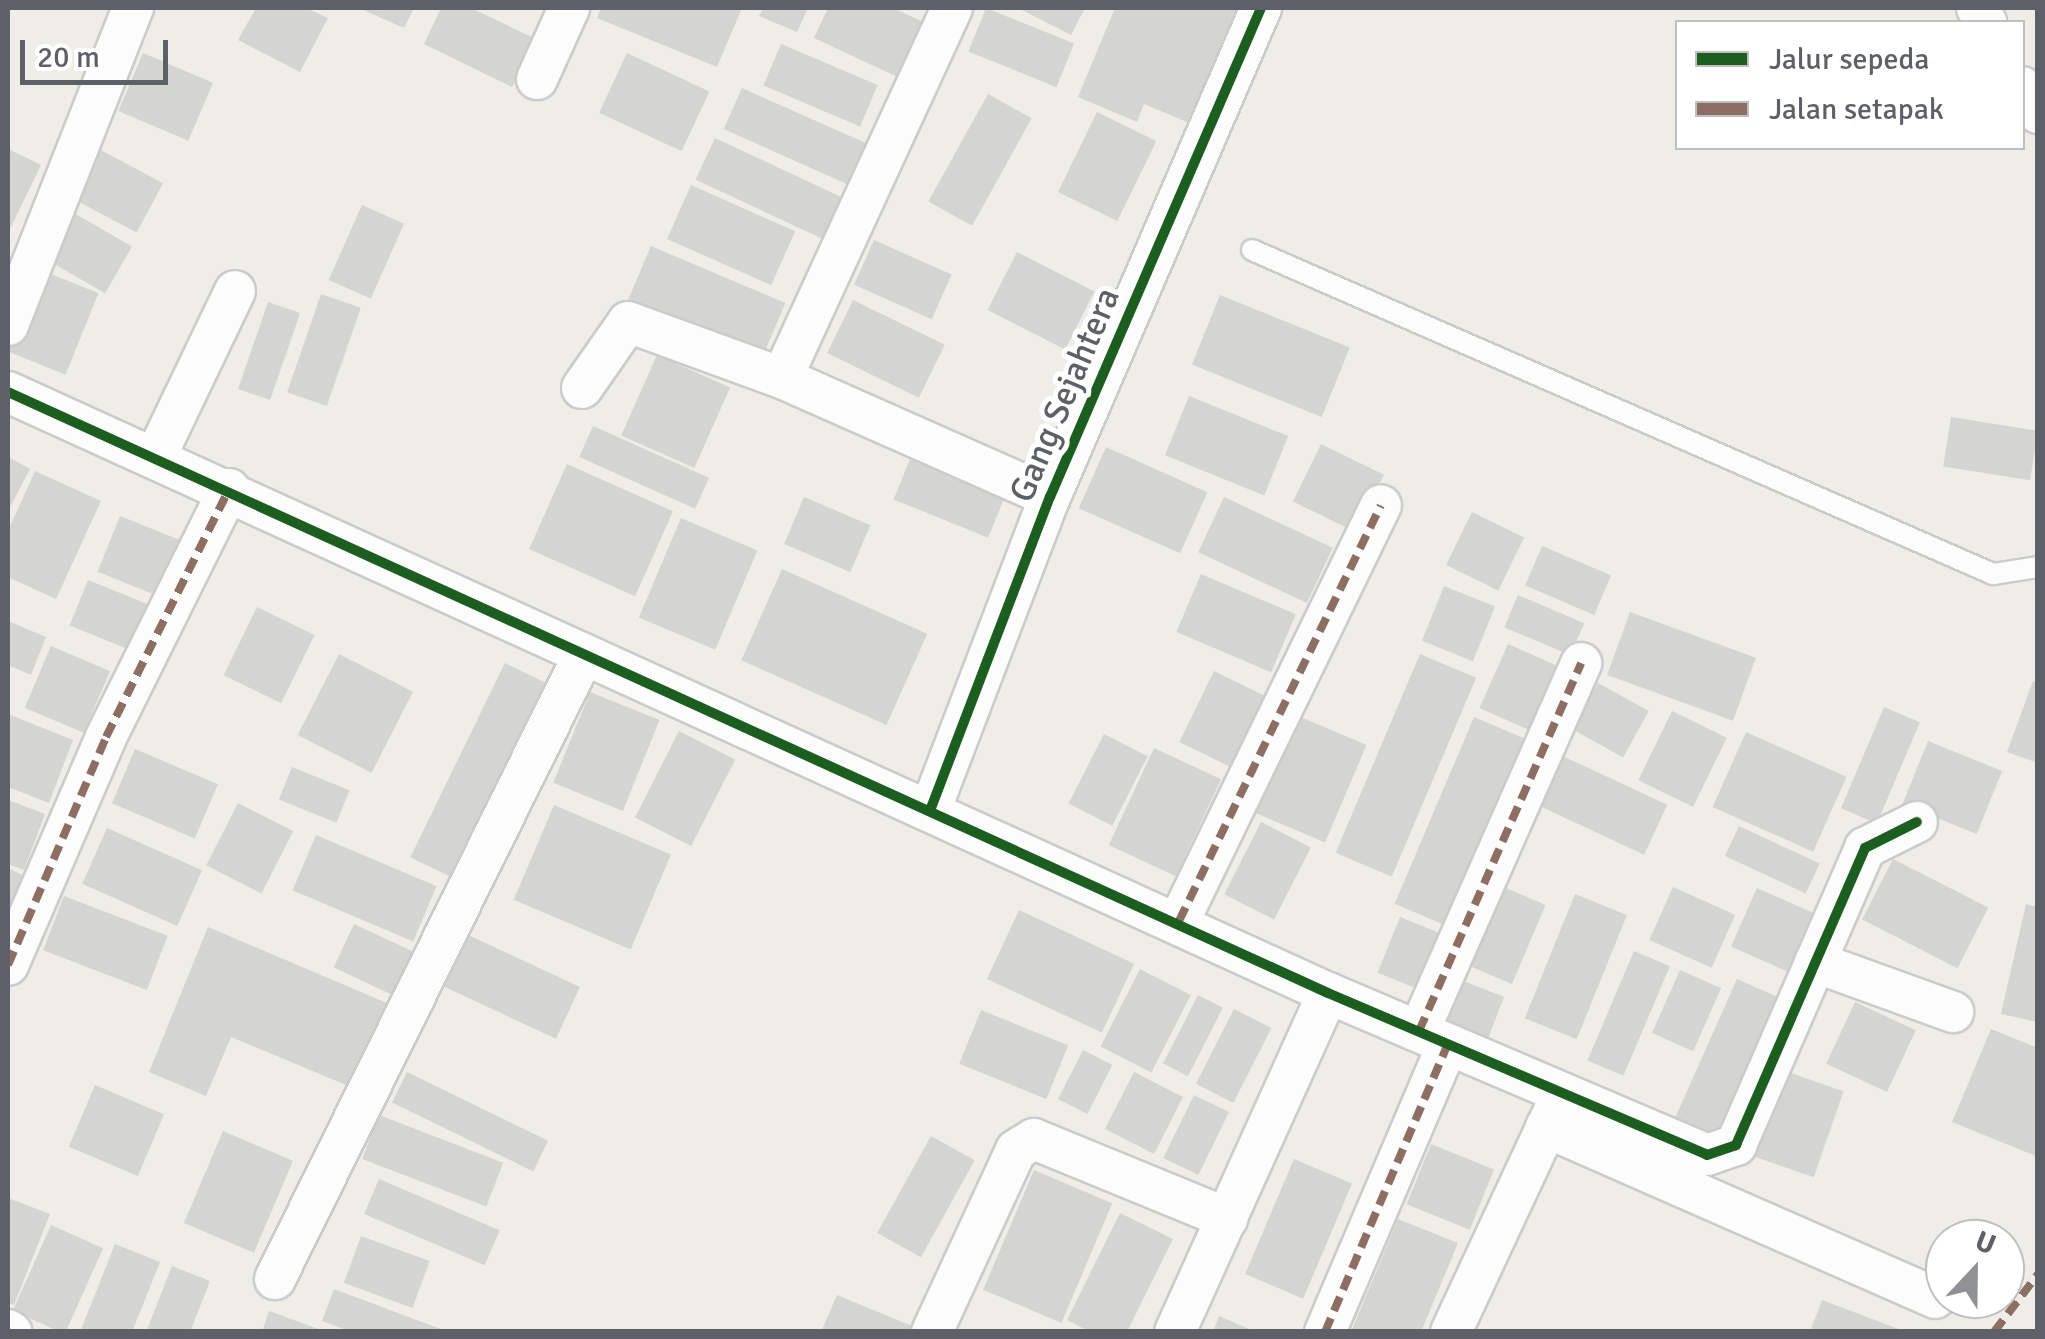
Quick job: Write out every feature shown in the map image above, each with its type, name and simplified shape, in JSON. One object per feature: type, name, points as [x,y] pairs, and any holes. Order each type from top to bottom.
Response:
[{"type":"street","points":[[8,325],[133,8]]},
{"type":"street","points":[[537,78],[569,8]]},
{"type":"street","points":[[782,378],[952,8]]},
{"type":"street","name":"Gang Sejahtera","points":[[931,808],[1050,498],[1261,8]]},
{"type":"street","points":[[155,458],[235,290]]},
{"type":"street","points":[[582,388],[628,322],[782,378],[1050,498]]},
{"type":"street","points":[[8,392],[1434,1038],[1554,1111],[1925,1293]]},
{"type":"street","points":[[8,965],[229,489]]},
{"type":"street","points":[[1179,921],[1381,505]]},
{"type":"street","points":[[275,1279],[584,654]]},
{"type":"street","points":[[1326,1332],[1434,1038],[1582,663]]},
{"type":"street","points":[[1554,1111],[1723,1156],[1736,1145],[1865,848],[1917,822]]},
{"type":"street","points":[[1816,962],[1954,1012]]},
{"type":"street","points":[[1174,1332],[1328,993]]},
{"type":"street","points":[[1451,1332],[1554,1111]]},
{"type":"street","points":[[932,1332],[1016,1150],[1034,1139],[1227,1218]]},
{"type":"lane","points":[[1252,250],[1993,574],[2038,567]]},
{"type":"building","points":[[256,8],[306,8],[328,18],[300,72],[238,40]]},
{"type":"building","points":[[359,8],[414,8],[404,28]]},
{"type":"building","points":[[441,8],[471,8],[536,39],[512,87],[424,44]]},
{"type":"building","points":[[601,8],[742,8],[717,67],[597,18]]},
{"type":"building","points":[[763,8],[808,8],[797,32],[759,16]]},
{"type":"building","points":[[828,8],[893,8],[932,26],[906,81],[814,38]]},
{"type":"building","points":[[986,8],[1074,44],[1056,87],[968,52]]},
{"type":"building","points":[[1018,8],[1085,8],[1071,35]]},
{"type":"building","points":[[1115,8],[1248,8],[1199,127],[1144,104],[1137,122],[1078,97]]},
{"type":"building","points":[[781,44],[878,85],[860,126],[763,85]]},
{"type":"building","points":[[143,53],[213,83],[188,141],[118,111]]},
{"type":"building","points":[[627,53],[709,91],[682,151],[599,113]]},
{"type":"building","points":[[742,88],[871,145],[853,186],[724,129]]},
{"type":"building","points":[[988,94],[1032,118],[972,226],[928,202]]},
{"type":"building","points":[[1097,112],[1156,141],[1117,221],[1058,192]]},
{"type":"building","points":[[715,138],[845,198],[825,240],[696,180]]},
{"type":"building","points":[[95,147],[163,183],[137,233],[69,196]]},
{"type":"building","points":[[8,149],[41,165],[8,233]]},
{"type":"building","points":[[691,185],[795,231],[771,285],[667,239]]},
{"type":"building","points":[[362,205],[404,224],[371,299],[329,280]]},
{"type":"building","points":[[74,213],[132,246],[105,293],[47,260]]},
{"type":"building","points":[[874,240],[952,275],[932,319],[854,285]]},
{"type":"building","points":[[651,246],[785,303],[762,357],[628,300]]},
{"type":"building","points":[[1017,252],[1095,291],[1065,349],[987,310]]},
{"type":"building","points":[[41,270],[98,293],[66,375],[8,352]]},
{"type":"building","points":[[321,294],[361,308],[327,406],[287,392]]},
{"type":"building","points":[[1220,295],[1350,347],[1322,417],[1192,365]]},
{"type":"building","points":[[853,300],[945,345],[919,398],[827,353]]},
{"type":"building","points":[[268,302],[300,313],[270,400],[238,389]]},
{"type":"building","points":[[657,355],[730,388],[694,468],[621,435]]},
{"type":"building","points":[[1189,396],[1288,436],[1264,495],[1165,455]]},
{"type":"building","points":[[1951,417],[2038,431],[2030,480],[1943,466]]},
{"type":"building","points":[[593,426],[709,478],[695,509],[579,457]]},
{"type":"building","points":[[1321,444],[1384,475],[1356,532],[1293,502]]},
{"type":"building","points":[[1106,447],[1207,492],[1180,553],[1079,508]]},
{"type":"building","points":[[912,454],[1007,492],[988,538],[894,499]]},
{"type":"building","points":[[8,457],[30,469],[8,511]]},
{"type":"building","points":[[567,464],[673,511],[635,596],[529,549]]},
{"type":"building","points":[[35,471],[101,501],[56,599],[8,577],[8,531]]},
{"type":"building","points":[[804,497],[870,525],[850,572],[784,544]]},
{"type":"building","points":[[1224,497],[1333,548],[1307,603],[1198,552]]},
{"type":"building","points":[[1472,512],[1524,537],[1498,590],[1446,565]]},
{"type":"building","points":[[120,516],[186,543],[163,598],[98,572]]},
{"type":"building","points":[[681,518],[757,550],[715,650],[639,617]]},
{"type":"building","points":[[1542,546],[1611,575],[1594,615],[1525,586]]},
{"type":"building","points":[[782,569],[927,634],[887,725],[741,660]]},
{"type":"building","points":[[1201,574],[1296,614],[1271,672],[1176,632]]},
{"type":"building","points":[[88,580],[149,605],[131,650],[70,625]]},
{"type":"building","points":[[1444,586],[1495,607],[1473,661],[1422,641]]},
{"type":"building","points":[[1518,595],[1584,623],[1571,655],[1504,627]]},
{"type":"building","points":[[257,607],[315,635],[281,703],[224,675]]},
{"type":"building","points":[[1630,612],[1756,658],[1733,721],[1607,675]]},
{"type":"building","points":[[8,621],[46,637],[31,675],[8,665]]},
{"type":"building","points":[[1508,644],[1565,669],[1536,733],[1480,708]]},
{"type":"building","points":[[51,646],[110,671],[84,733],[25,708]]},
{"type":"building","points":[[339,654],[413,692],[372,773],[298,735]]},
{"type":"building","points":[[1420,654],[1476,678],[1392,877],[1336,853]]},
{"type":"building","points":[[505,663],[554,687],[460,881],[410,857]]},
{"type":"building","points":[[1214,671],[1270,698],[1235,769],[1179,742]]},
{"type":"building","points":[[2033,681],[2038,683],[2038,763],[2007,752]]},
{"type":"building","points":[[1598,683],[1649,711],[1623,757],[1572,729]]},
{"type":"building","points":[[590,692],[660,720],[623,811],[553,783]]},
{"type":"building","points":[[1884,707],[1920,722],[1877,823],[1841,808]]},
{"type":"building","points":[[1672,711],[1727,738],[1693,807],[1638,780]]},
{"type":"building","points":[[1291,713],[1366,745],[1325,843],[1250,811]]},
{"type":"building","points":[[8,714],[73,740],[49,803],[8,787]]},
{"type":"building","points":[[1474,717],[1534,742],[1455,929],[1395,904]]},
{"type":"building","points":[[679,731],[735,760],[691,846],[635,817]]},
{"type":"building","points":[[1746,732],[1846,777],[1813,852],[1713,807]]},
{"type":"building","points":[[1104,734],[1148,756],[1112,826],[1069,803]]},
{"type":"building","points":[[1928,741],[2002,771],[1977,834],[1903,804]]},
{"type":"building","points":[[1154,748],[1221,779],[1176,876],[1109,845]]},
{"type":"building","points":[[135,749],[218,784],[195,838],[112,803]]},
{"type":"building","points":[[1554,752],[1667,805],[1644,855],[1531,802]]},
{"type":"building","points":[[292,767],[349,790],[336,823],[279,799]]},
{"type":"building","points":[[8,800],[45,814],[24,870],[8,864]]},
{"type":"building","points":[[238,803],[293,831],[261,894],[206,865]]},
{"type":"building","points":[[554,805],[671,855],[631,949],[514,900]]},
{"type":"building","points":[[1261,822],[1311,847],[1274,920],[1224,894]]},
{"type":"building","points":[[1739,826],[1820,864],[1806,894],[1725,856]]},
{"type":"building","points":[[107,828],[202,870],[177,926],[82,884]]},
{"type":"building","points":[[316,835],[437,886],[413,941],[293,890]]},
{"type":"building","points":[[1893,859],[1988,908],[1957,968],[1862,920]]},
{"type":"building","points":[[8,868],[31,879],[13,918],[8,915]]},
{"type":"building","points":[[1494,883],[1546,905],[1512,984],[1460,962]]},
{"type":"building","points":[[1673,887],[1735,915],[1712,968],[1649,940]]},
{"type":"building","points":[[1757,888],[1820,916],[1794,975],[1731,946]]},
{"type":"building","points":[[1575,894],[1627,915],[1577,1039],[1525,1018]]},
{"type":"building","points":[[64,896],[168,936],[147,990],[43,950]]},
{"type":"building","points":[[2026,904],[2038,907],[2038,1022],[2001,1014]]},
{"type":"building","points":[[1019,910],[1134,964],[1102,1033],[987,979]]},
{"type":"building","points":[[1400,917],[1449,937],[1427,992],[1378,973]]},
{"type":"building","points":[[354,924],[424,957],[404,1000],[334,968]]},
{"type":"building","points":[[208,927],[394,1006],[358,1090],[231,1037],[206,1096],[149,1072]]},
{"type":"building","points":[[464,933],[580,987],[556,1039],[440,985]]},
{"type":"building","points":[[1634,951],[1670,966],[1623,1076],[1588,1061]]},
{"type":"building","points":[[1140,969],[1191,995],[1151,1072],[1101,1047]]},
{"type":"building","points":[[1680,970],[1721,988],[1693,1051],[1652,1033]]},
{"type":"building","points":[[1737,979],[1780,998],[1714,1145],[1672,1126]]},
{"type":"building","points":[[1463,981],[1504,997],[1486,1044],[1445,1029]]},
{"type":"building","points":[[1198,995],[1223,1008],[1188,1076],[1163,1064]]},
{"type":"building","points":[[1855,1002],[1916,1030],[1887,1092],[1826,1064]]},
{"type":"building","points":[[1234,1009],[1271,1028],[1233,1103],[1196,1084]]},
{"type":"building","points":[[981,1010],[1068,1045],[1046,1099],[959,1064]]},
{"type":"building","points":[[1991,1029],[2038,1048],[2038,1157],[1952,1122]]},
{"type":"building","points":[[1083,1050],[1112,1065],[1087,1114],[1058,1099]]},
{"type":"building","points":[[1782,1070],[1843,1091],[1814,1177],[1752,1156]]},
{"type":"building","points":[[407,1072],[548,1141],[533,1171],[392,1103]]},
{"type":"building","points":[[1134,1072],[1183,1097],[1154,1154],[1105,1129]]},
{"type":"building","points":[[95,1085],[164,1114],[138,1176],[69,1147]]},
{"type":"building","points":[[1194,1095],[1229,1112],[1198,1175],[1163,1158]]},
{"type":"building","points":[[379,1115],[503,1163],[486,1207],[362,1159]]},
{"type":"building","points":[[223,1131],[293,1161],[254,1253],[184,1223]]},
{"type":"building","points":[[931,1136],[975,1160],[921,1257],[877,1233]]},
{"type":"building","points":[[1431,1144],[1494,1169],[1470,1230],[1407,1204]]},
{"type":"building","points":[[1294,1159],[1352,1184],[1303,1299],[1245,1274]]},
{"type":"building","points":[[1034,1170],[1112,1203],[1061,1323],[983,1290]]},
{"type":"building","points":[[379,1179],[500,1230],[485,1265],[364,1214]]},
{"type":"building","points":[[8,1198],[50,1214],[14,1305],[8,1303]]},
{"type":"building","points":[[1120,1213],[1173,1239],[1127,1332],[1090,1332],[1067,1320]]},
{"type":"building","points":[[1398,1219],[1458,1243],[1421,1332],[1351,1332]]},
{"type":"building","points":[[51,1225],[103,1248],[66,1332],[13,1311]]},
{"type":"building","points":[[361,1236],[430,1261],[412,1308],[344,1283]]},
{"type":"building","points":[[115,1244],[160,1262],[132,1332],[80,1332]]},
{"type":"building","points":[[172,1266],[210,1281],[190,1332],[146,1332]]},
{"type":"building","points":[[334,1289],[446,1332],[352,1332],[322,1321]]},
{"type":"building","points":[[837,1295],[912,1326],[910,1332],[821,1332]]},
{"type":"building","points":[[1822,1300],[1904,1331],[1904,1332],[1810,1332]]},
{"type":"building","points":[[269,1311],[324,1331],[262,1332]]},
{"type":"building","points":[[1219,1316],[1256,1332],[1213,1332]]},
{"type":"marked path","points":[[8,965],[106,737],[229,489]]},
{"type":"marked path","points":[[1179,921],[1381,505]]},
{"type":"marked path","points":[[1419,1031],[1581,663]]},
{"type":"marked path","points":[[1325,1332],[1448,1044]]},
{"type":"marked path","points":[[1994,1332],[2038,1274]]},
{"type":"cycle path","points":[[931,808],[1050,497],[1261,8]]},
{"type":"cycle path","points":[[8,392],[1328,993],[1707,1155],[1736,1145],[1865,848],[1917,822]]}]
